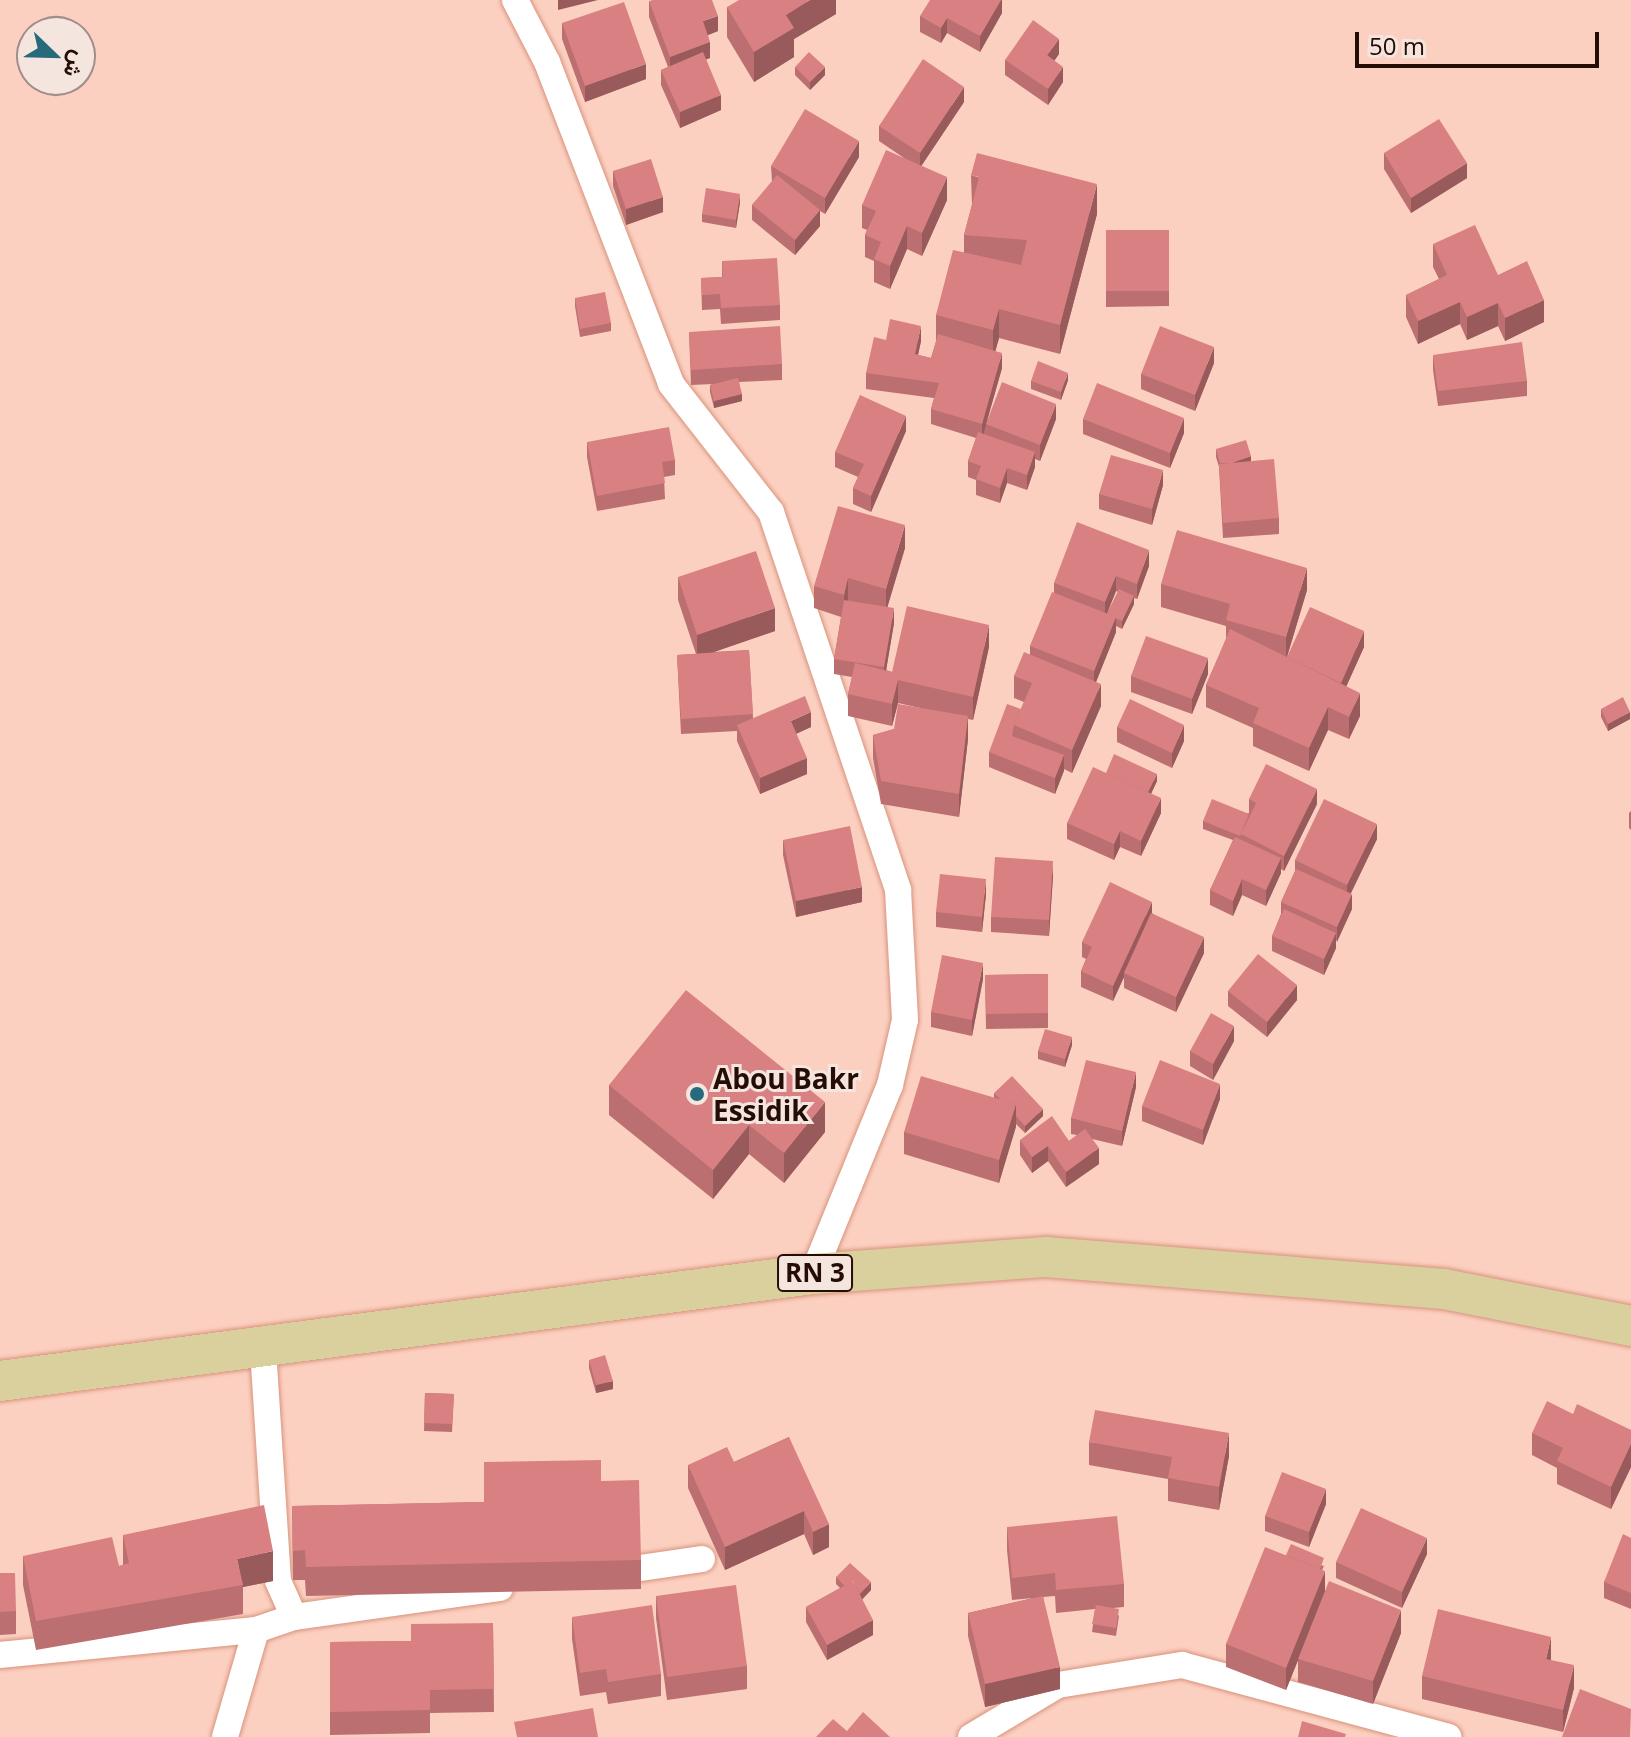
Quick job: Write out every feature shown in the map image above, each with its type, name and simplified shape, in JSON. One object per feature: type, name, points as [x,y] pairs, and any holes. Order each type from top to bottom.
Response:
[{"type":"main road","name":"RN 3","points":[[0,1381],[263,1349],[813,1274],[1046,1257],[1230,1268],[1444,1289],[1631,1326]]},
{"type":"street","points":[[515,0],[547,62],[671,384],[771,512],[898,890],[902,1033],[890,1085],[813,1274]]},
{"type":"street","points":[[263,1349],[278,1581],[294,1617]]},
{"type":"street","points":[[576,1577],[702,1559]]},
{"type":"street","points":[[0,1655],[256,1630],[294,1617],[529,1584]]},
{"type":"street","points":[[225,1737],[256,1630]]},
{"type":"street","points":[[971,1737],[1058,1685],[1182,1665],[1448,1737]]},
{"type":"building","points":[[712,0],[718,16],[703,21],[710,42],[670,57],[649,1]]},
{"type":"building","points":[[739,0],[810,0],[786,15],[794,28],[754,52],[727,7]]},
{"type":"building","points":[[930,0],[1001,0],[980,36],[947,18],[941,28],[920,16]]},
{"type":"building","points":[[624,2],[646,64],[585,86],[562,23]]},
{"type":"building","points":[[1033,20],[1059,39],[1047,55],[1063,67],[1048,89],[1005,60]]},
{"type":"building","points":[[703,52],[721,95],[680,112],[661,70]]},
{"type":"building","points":[[809,52],[825,67],[810,82],[795,67]]},
{"type":"building","points":[[923,59],[964,87],[920,153],[879,126]]},
{"type":"building","points":[[805,109],[859,141],[825,198],[771,166]]},
{"type":"building","points":[[1439,119],[1467,163],[1411,198],[1384,153]]},
{"type":"building","points":[[886,150],[947,177],[922,233],[907,226],[890,266],[874,259],[881,242],[865,235],[876,211],[862,205]]},
{"type":"building","points":[[977,153],[1097,184],[1060,325],[999,309],[993,330],[936,315],[953,250],[1021,265],[1027,240],[964,235],[979,177],[971,175]]},
{"type":"building","points":[[651,159],[663,197],[626,209],[613,171]]},
{"type":"building","points":[[777,175],[820,210],[795,240],[752,205]]},
{"type":"building","points":[[706,188],[740,194],[736,220],[702,214]]},
{"type":"building","points":[[1475,225],[1498,275],[1527,261],[1544,300],[1505,318],[1498,303],[1467,317],[1460,302],[1418,321],[1406,295],[1447,275],[1433,244]]},
{"type":"building","points":[[1106,230],[1169,230],[1169,291],[1106,291]]},
{"type":"building","points":[[777,258],[780,305],[721,308],[720,294],[702,295],[701,278],[723,277],[722,261]]},
{"type":"building","points":[[605,292],[611,323],[580,329],[575,298]]},
{"type":"building","points":[[890,319],[921,326],[915,354],[931,358],[938,334],[1002,353],[982,424],[931,409],[939,383],[866,373],[874,337],[886,340]]},
{"type":"building","points":[[780,326],[782,364],[691,370],[689,332]]},
{"type":"building","points":[[1160,326],[1214,347],[1195,395],[1141,374]]},
{"type":"building","points":[[1522,342],[1527,381],[1438,391],[1433,355]]},
{"type":"building","points":[[1038,361],[1068,373],[1061,392],[1031,381]]},
{"type":"building","points":[[738,378],[742,394],[714,401],[710,385]]},
{"type":"building","points":[[1002,382],[1056,404],[1040,445],[986,424]]},
{"type":"building","points":[[1097,383],[1184,418],[1170,453],[1083,419]]},
{"type":"building","points":[[860,395],[906,416],[871,496],[853,488],[864,464],[835,452]]},
{"type":"building","points":[[669,427],[675,460],[662,462],[665,483],[597,496],[587,442]]},
{"type":"building","points":[[978,432],[1035,452],[1027,475],[1007,468],[1000,488],[976,479],[981,466],[968,461]]},
{"type":"building","points":[[1246,440],[1251,456],[1232,463],[1220,463],[1216,449]]},
{"type":"building","points":[[1111,455],[1163,470],[1152,509],[1099,494]]},
{"type":"building","points":[[1274,459],[1279,518],[1223,523],[1219,464]]},
{"type":"building","points":[[838,506],[905,525],[886,589],[848,578],[844,595],[814,586]]},
{"type":"building","points":[[1077,522],[1149,550],[1137,584],[1116,576],[1105,602],[1054,583]]},
{"type":"building","points":[[1177,530],[1307,568],[1286,637],[1226,620],[1230,604],[1161,584]]},
{"type":"building","points":[[756,551],[775,608],[697,635],[678,577]]},
{"type":"building","points":[[1119,589],[1134,596],[1122,621],[1107,614]]},
{"type":"building","points":[[1052,592],[1116,617],[1094,671],[1030,646]]},
{"type":"building","points":[[844,600],[894,608],[884,667],[834,659]]},
{"type":"building","points":[[907,606],[989,625],[973,697],[898,680],[892,704],[848,694],[855,663],[892,672]]},
{"type":"building","points":[[1310,607],[1364,631],[1341,683],[1287,657]]},
{"type":"building","points":[[1230,629],[1360,693],[1349,717],[1328,707],[1309,748],[1253,723],[1259,708],[1206,685]]},
{"type":"building","points":[[1146,636],[1208,658],[1192,699],[1131,676]]},
{"type":"building","points":[[749,650],[753,714],[681,719],[677,655]]},
{"type":"building","points":[[1024,652],[1101,684],[1072,750],[1014,725],[1032,683],[1014,676]]},
{"type":"building","points":[[805,696],[811,712],[791,721],[807,758],[760,778],[737,725]]},
{"type":"building","points":[[1623,697],[1630,712],[1608,724],[1601,709]]},
{"type":"building","points":[[1130,699],[1184,725],[1172,753],[1117,727]]},
{"type":"building","points":[[898,704],[968,716],[959,794],[881,781],[873,735],[894,729]]},
{"type":"building","points":[[1007,704],[1021,709],[1012,736],[1064,755],[1055,778],[989,752]]},
{"type":"building","points":[[1114,754],[1157,774],[1148,792],[1106,773]]},
{"type":"building","points":[[1266,764],[1317,789],[1284,856],[1241,834],[1256,803],[1249,799]]},
{"type":"building","points":[[1093,767],[1161,798],[1141,841],[1120,831],[1114,844],[1067,823]]},
{"type":"building","points":[[1212,799],[1249,814],[1240,836],[1203,821]]},
{"type":"building","points":[[1324,799],[1377,824],[1347,885],[1295,860]]},
{"type":"building","points":[[850,826],[862,887],[796,901],[783,840]]},
{"type":"building","points":[[1235,837],[1281,858],[1266,890],[1242,879],[1233,901],[1210,890]]},
{"type":"building","points":[[995,857],[1053,861],[1049,920],[991,917]]},
{"type":"building","points":[[1296,869],[1352,894],[1337,927],[1281,902]]},
{"type":"building","points":[[940,874],[986,879],[982,917],[936,912]]},
{"type":"building","points":[[1110,882],[1152,902],[1113,986],[1081,971],[1092,947],[1082,942]]},
{"type":"building","points":[[1284,909],[1336,933],[1324,959],[1272,936]]},
{"type":"building","points":[[1151,913],[1204,937],[1176,997],[1124,973]]},
{"type":"building","points":[[1258,954],[1297,985],[1267,1022],[1228,991]]},
{"type":"building","points":[[942,955],[983,963],[972,1020],[931,1012]]},
{"type":"building","points":[[1048,974],[1048,1013],[986,1014],[985,975]]},
{"type":"building","points":[[686,990],[825,1102],[784,1153],[749,1125],[713,1170],[609,1085]]},
{"type":"building","points":[[1211,1013],[1234,1026],[1213,1064],[1190,1051]]},
{"type":"building","points":[[1045,1029],[1072,1037],[1065,1059],[1038,1051]]},
{"type":"building","points":[[1086,1060],[1136,1072],[1122,1131],[1071,1118]]},
{"type":"building","points":[[1160,1060],[1220,1084],[1203,1130],[1142,1106]]},
{"type":"building","points":[[921,1076],[1016,1104],[999,1160],[904,1132]]},
{"type":"building","points":[[1012,1076],[1043,1109],[1025,1126],[1016,1116],[1016,1104],[1001,1100],[994,1093]]},
{"type":"building","points":[[1052,1116],[1069,1141],[1085,1129],[1099,1148],[1066,1172],[1048,1146],[1032,1157],[1020,1140]]},
{"type":"building","points":[[605,1355],[613,1381],[596,1385],[589,1360]]},
{"type":"building","points":[[425,1393],[454,1394],[452,1424],[424,1423]]},
{"type":"building","points":[[1547,1401],[1573,1414],[1577,1404],[1631,1430],[1631,1444],[1611,1487],[1557,1461],[1563,1448],[1532,1433]]},
{"type":"building","points":[[1095,1410],[1229,1433],[1219,1487],[1168,1478],[1172,1457],[1089,1442]]},
{"type":"building","points":[[789,1437],[829,1524],[813,1532],[804,1511],[725,1547],[688,1465],[727,1447],[734,1462]]},
{"type":"building","points":[[601,1460],[601,1481],[639,1480],[641,1560],[306,1567],[305,1550],[293,1551],[292,1506],[484,1502],[484,1462]]},
{"type":"building","points":[[1282,1472],[1326,1489],[1309,1532],[1265,1516]]},
{"type":"building","points":[[264,1505],[273,1551],[237,1559],[243,1585],[36,1621],[23,1556],[112,1537],[119,1566],[129,1563],[123,1535]]},
{"type":"building","points":[[1361,1508],[1427,1538],[1402,1592],[1336,1562]]},
{"type":"building","points":[[1117,1516],[1124,1584],[1056,1590],[1055,1573],[1012,1578],[1007,1527]]},
{"type":"building","points":[[1623,1534],[1631,1538],[1631,1593],[1604,1582]]},
{"type":"building","points":[[1291,1544],[1324,1558],[1320,1569],[1286,1555]]},
{"type":"building","points":[[1265,1547],[1325,1571],[1286,1668],[1226,1644]]},
{"type":"building","points":[[850,1563],[871,1582],[860,1594],[853,1581],[845,1586],[836,1577]]},
{"type":"building","points":[[0,1573],[15,1573],[16,1611],[0,1612]]},
{"type":"building","points":[[853,1581],[873,1620],[827,1645],[806,1607]]},
{"type":"building","points":[[1329,1581],[1401,1610],[1373,1681],[1298,1659]]},
{"type":"building","points":[[736,1585],[747,1666],[667,1677],[656,1596]]},
{"type":"building","points":[[1043,1596],[1060,1667],[985,1684],[968,1613]]},
{"type":"building","points":[[652,1605],[661,1674],[608,1682],[606,1669],[580,1673],[572,1617]]},
{"type":"building","points":[[1096,1605],[1119,1609],[1116,1628],[1092,1624]]},
{"type":"building","points":[[1438,1609],[1551,1637],[1546,1659],[1574,1665],[1563,1710],[1422,1676]]},
{"type":"building","points":[[493,1623],[494,1689],[430,1690],[430,1710],[330,1712],[330,1642],[411,1641],[411,1624]]},
{"type":"building","points":[[1580,1689],[1631,1709],[1630,1737],[1562,1737]]},
{"type":"building","points":[[593,1708],[598,1737],[517,1737],[514,1722]]},
{"type":"building","points":[[863,1712],[890,1737],[816,1737],[833,1719],[847,1731]]},
{"type":"building","points":[[1302,1721],[1346,1734],[1345,1737],[1298,1737]]},
{"type":"place","name":"Abou Bakr Essidik","points":[[697,1094]]}]
